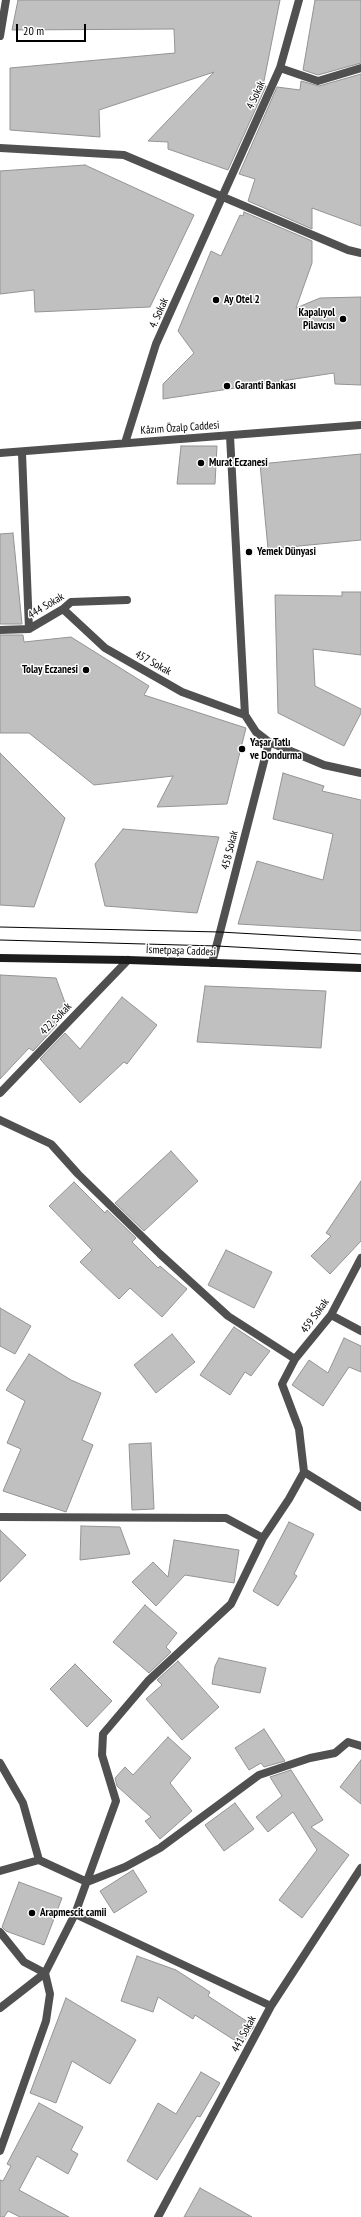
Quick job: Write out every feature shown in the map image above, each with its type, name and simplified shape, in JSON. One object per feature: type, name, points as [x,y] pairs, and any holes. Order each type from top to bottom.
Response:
[{"type":"street","points":[[0,36],[6,0]]},
{"type":"street","name":"4 Sokak","points":[[224,195],[280,68],[299,0]]},
{"type":"street","points":[[280,68],[318,81],[361,68]]},
{"type":"street","points":[[0,148],[124,154],[224,195],[348,250],[361,253]]},
{"type":"street","name":"4. Sokak","points":[[125,443],[156,344],[224,195]]},
{"type":"street","name":"Kâzım Özalp Caddesi","points":[[0,454],[361,425]]},
{"type":"street","points":[[230,436],[245,715],[256,732],[269,742],[324,765],[361,773]]},
{"type":"street","points":[[22,453],[29,629]]},
{"type":"street","name":"444 Sokak","points":[[0,630],[29,629],[63,610],[71,602],[127,600]]},
{"type":"street","name":"457 Sokak","points":[[63,610],[105,648],[182,692],[245,715]]},
{"type":"street","name":"458 Sokak","points":[[212,963],[269,742]]},
{"type":"street","name":"İsmetpaşa Caddesi","points":[[0,958],[128,960],[361,968]]},
{"type":"street","name":"422 Sokak","points":[[0,1093],[128,960]]},
{"type":"street","points":[[0,1120],[51,1144],[78,1174],[160,1254],[228,1316],[295,1359]]},
{"type":"street","name":"459 Sokak","points":[[304,1472],[299,1429],[282,1384],[295,1359],[331,1315],[361,1258]]},
{"type":"street","points":[[331,1315],[361,1331]]},
{"type":"street","points":[[0,2008],[45,1973],[75,1914],[116,1801],[102,1755],[103,1734],[148,1682],[231,1604],[263,1538],[289,1499],[304,1472],[361,1507]]},
{"type":"street","points":[[0,1517],[226,1518],[263,1538]]},
{"type":"street","points":[[0,1871],[39,1860],[87,1882],[124,1867],[160,1848],[259,1775],[310,1758],[335,1753],[348,1742],[361,1746]]},
{"type":"street","points":[[0,1763],[23,1803],[39,1860]]},
{"type":"street","name":"441 Sokak","points":[[158,2217],[271,2006],[361,1868]]},
{"type":"street","points":[[75,1914],[271,2006]]},
{"type":"street","points":[[0,1932],[24,1962],[45,1973],[50,1994],[46,2020],[0,2151]]},
{"type":"building","points":[[18,0],[280,0],[263,86],[266,86],[228,170],[168,149],[168,142],[148,141],[214,72],[99,110],[100,137],[10,130],[10,68],[175,53],[174,29],[12,30]]},
{"type":"building","points":[[315,0],[361,0],[361,63],[318,75],[303,70]]},
{"type":"building","points":[[361,74],[361,226],[312,208],[312,229],[248,201],[255,179],[239,174],[277,87],[300,90],[301,81],[319,86]]},
{"type":"building","points":[[85,165],[194,215],[150,307],[35,312],[34,290],[0,294],[0,171]]},
{"type":"building","points":[[244,212],[312,241],[312,263],[296,308],[320,298],[361,297],[361,385],[335,384],[334,373],[163,399],[163,384],[194,353],[178,331],[211,251],[221,256],[240,215],[243,216]]},
{"type":"building","points":[[181,446],[217,446],[215,484],[177,484]]},
{"type":"building","points":[[361,454],[361,540],[268,549],[260,464]]},
{"type":"building","points":[[13,533],[22,624],[0,624],[0,534]]},
{"type":"building","points":[[342,592],[361,592],[361,655],[313,649],[315,686],[361,709],[361,713],[344,746],[278,713],[275,595],[342,596]]},
{"type":"building","points":[[0,635],[23,635],[24,642],[71,637],[149,686],[144,695],[246,728],[227,804],[157,807],[173,776],[94,785],[29,733],[0,733]]},
{"type":"building","points":[[0,753],[65,818],[34,907],[0,905]]},
{"type":"building","points":[[283,773],[324,786],[322,791],[361,800],[361,931],[238,924],[257,861],[323,880],[333,834],[273,819]]},
{"type":"building","points":[[123,829],[219,837],[197,913],[105,906],[95,864]]},
{"type":"building","points":[[0,975],[56,978],[67,1008],[54,1022],[57,1025],[33,1051],[29,1048],[0,1079]]},
{"type":"building","points":[[205,986],[326,991],[321,1048],[197,1042]]},
{"type":"building","points":[[122,997],[157,1025],[127,1064],[124,1062],[80,1103],[40,1059],[65,1033],[80,1049]]},
{"type":"building","points":[[171,1151],[198,1181],[144,1231],[115,1203]]},
{"type":"building","points":[[361,1181],[361,1241],[330,1274],[311,1256],[331,1236],[326,1233]]},
{"type":"building","points":[[74,1182],[105,1213],[107,1210],[136,1238],[132,1242],[158,1268],[160,1266],[187,1289],[162,1317],[130,1288],[119,1299],[80,1262],[92,1250],[49,1206]]},
{"type":"building","points":[[226,1250],[272,1272],[254,1308],[208,1285]]},
{"type":"building","points":[[0,1308],[31,1326],[15,1354],[0,1346]]},
{"type":"building","points":[[234,1327],[270,1351],[251,1376],[245,1372],[230,1395],[200,1375]]},
{"type":"building","points":[[172,1334],[195,1362],[156,1393],[134,1365]]},
{"type":"building","points":[[344,1338],[361,1346],[361,1372],[349,1367],[323,1406],[292,1385],[309,1360],[328,1373]]},
{"type":"building","points":[[29,1354],[71,1380],[101,1393],[82,1440],[93,1445],[66,1512],[3,1491],[21,1449],[7,1443],[25,1401],[6,1390]]},
{"type":"building","points":[[151,1443],[154,1509],[132,1510],[129,1444]]},
{"type":"building","points":[[289,1522],[314,1534],[294,1574],[297,1576],[278,1606],[253,1591]]},
{"type":"building","points":[[81,1526],[120,1527],[130,1554],[80,1560]]},
{"type":"building","points":[[0,1530],[26,1555],[0,1582]]},
{"type":"building","points":[[174,1540],[239,1550],[234,1583],[185,1575],[156,1606],[132,1582],[153,1562],[168,1577]]},
{"type":"building","points":[[145,1605],[177,1633],[166,1647],[171,1652],[149,1673],[113,1642]]},
{"type":"building","points":[[219,1658],[266,1668],[260,1693],[212,1684],[215,1666]]},
{"type":"building","points":[[178,1661],[219,1707],[182,1740],[146,1699],[162,1685],[157,1680]]},
{"type":"building","points":[[75,1664],[112,1701],[87,1727],[50,1689]]},
{"type":"building","points":[[264,1729],[285,1761],[264,1767],[261,1763],[249,1770],[235,1748]]},
{"type":"building","points":[[168,1737],[191,1758],[170,1783],[192,1811],[160,1839],[145,1821],[151,1817],[117,1786],[115,1778],[125,1767],[133,1775]]},
{"type":"building","points":[[361,1760],[361,1804],[340,1787]]},
{"type":"building","points":[[291,1770],[323,1820],[311,1827],[349,1855],[302,1918],[279,1900],[317,1850],[293,1812],[268,1832],[256,1817],[282,1796],[270,1777]]},
{"type":"building","points":[[235,1803],[254,1829],[224,1851],[205,1825]]},
{"type":"building","points":[[133,1870],[147,1892],[114,1913],[100,1891]]},
{"type":"building","name":"Arapmescit camii","points":[[19,1882],[62,1898],[44,1945],[6,1931],[2,1927]]},
{"type":"building","points":[[137,1956],[176,1970],[210,1992],[208,1996],[254,2026],[242,2045],[195,2015],[193,2019],[158,1997],[153,2012],[121,2001]]},
{"type":"building","points":[[66,1998],[136,2040],[110,2084],[72,2061],[56,2103],[30,2093]]},
{"type":"building","points":[[201,2072],[220,2083],[200,2117],[197,2116],[157,2180],[127,2161],[158,2103],[176,2114]]},
{"type":"building","points":[[39,2103],[83,2127],[71,2150],[78,2154],[68,2174],[37,2156],[19,2190],[69,2217],[20,2217],[8,2211],[4,2217],[0,2217],[0,2180],[3,2181],[11,2166],[7,2164]]},
{"type":"building","points":[[200,2188],[252,2217],[184,2217]]},
{"type":"tram line","points":[[0,927],[220,932],[361,940]]},
{"type":"tram line","points":[[0,940],[217,946],[361,954]]},
{"type":"place","name":"Ay Otel 2","points":[[216,300]]},
{"type":"place","name":"Kapalıyol Pilavcısı","points":[[343,319]]},
{"type":"place","name":"Garanti Bankası","points":[[227,386]]},
{"type":"place","name":"Murat Eczanesi","points":[[201,463]]},
{"type":"place","name":"Yemek Dünyasi","points":[[249,552]]},
{"type":"place","name":"Tolay Eczanesi","points":[[86,670]]},
{"type":"place","name":"Yaşar Tatlı ve Dondurma","points":[[242,749]]},
{"type":"place","name":"Arapmescit camii","points":[[32,1913]]}]
